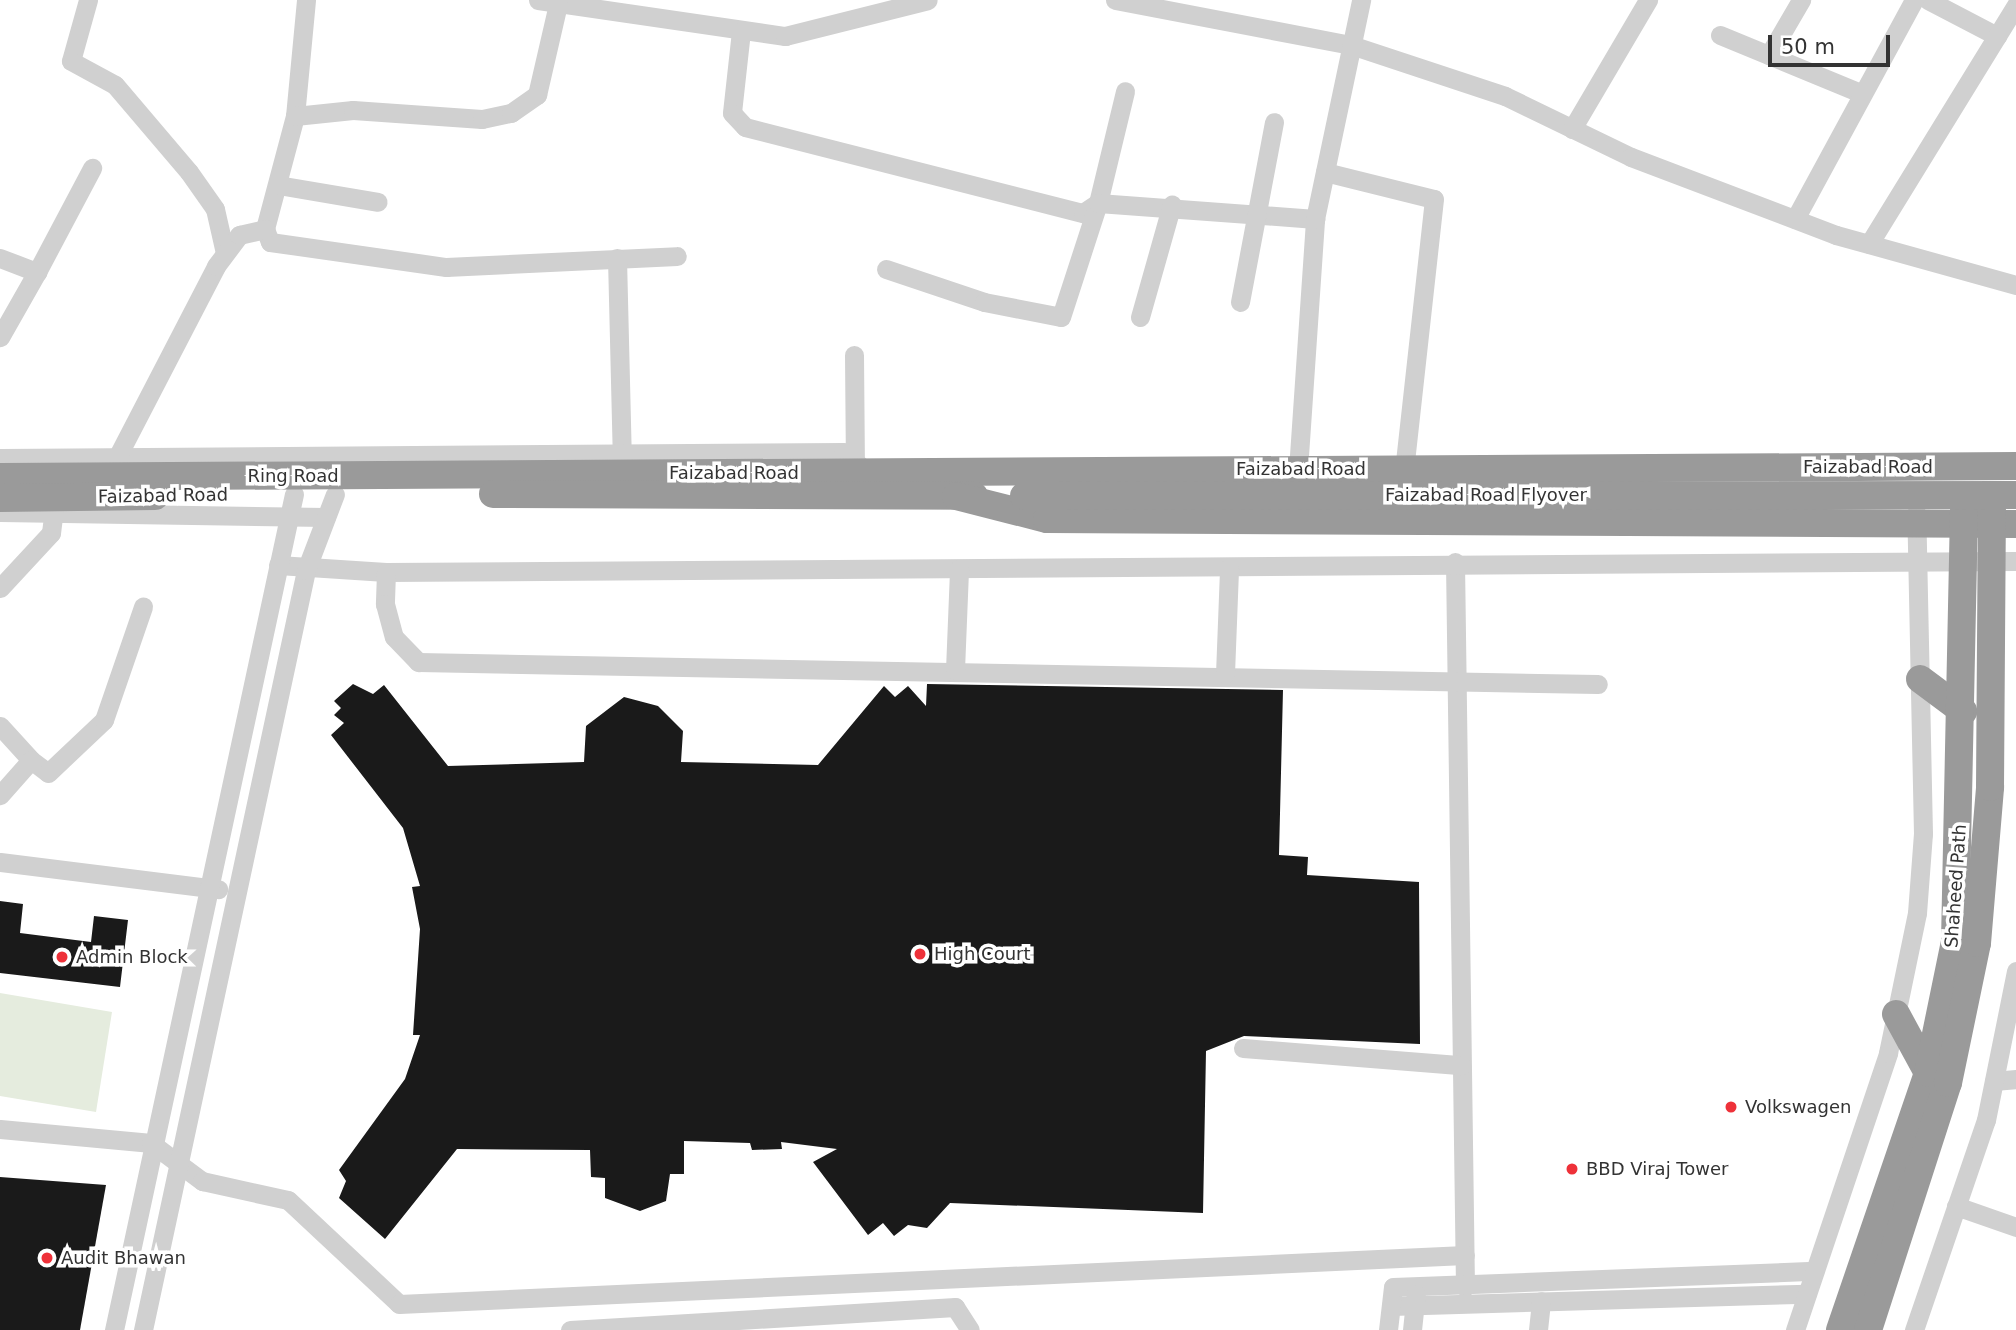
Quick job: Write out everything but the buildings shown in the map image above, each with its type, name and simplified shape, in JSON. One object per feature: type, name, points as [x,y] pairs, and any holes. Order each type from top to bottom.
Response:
[{"type":"highway","name":"Faizabad Road","points":[[586,474],[622,463],[1298,470],[2004,466]]},
{"type":"highway","name":"Shaheed Path","points":[[1868,1330],[1948,1083],[1977,943],[1990,787],[1990,562],[1964,525],[1964,466]]},
{"type":"highway","name":"Shaheed Path","points":[[1840,1330],[1927,1073],[1955,941],[1963,711],[1990,562],[2004,524],[2004,466]]},
{"type":"highway","name":"Ring Road","points":[[0,477],[112,468],[586,474]]},
{"type":"highway","name":"Faizabad Road Flyover","points":[[956,496],[2016,495]]},
{"type":"highway","name":"Faizabad Road","points":[[0,498],[55,505],[331,505],[956,496]]},
{"type":"highway","points":[[956,496],[1047,519],[2004,524]]},
{"type":"highway","points":[[1920,679],[1963,711]]},
{"type":"highway","points":[[1896,1014],[1927,1073]]},
{"type":"street","points":[[88,0],[71,61],[115,85],[189,172],[215,209],[225,253]]},
{"type":"street","points":[[306,0],[295,116],[265,229],[270,242],[446,267],[677,256]]},
{"type":"street","points":[[295,116],[353,110],[482,118],[511,113],[537,95],[548,2],[593,6],[785,36],[928,0]]},
{"type":"street","points":[[1115,0],[1351,45],[1505,96],[1572,129],[1795,219],[1869,244],[2016,285]]},
{"type":"street","points":[[1298,470],[1315,219],[1361,0]]},
{"type":"street","points":[[1572,129],[1648,0]]},
{"type":"street","points":[[1769,55],[1801,0]]},
{"type":"street","points":[[1795,219],[1861,93],[1914,0]]},
{"type":"street","points":[[1928,0],[1997,36]]},
{"type":"street","points":[[1869,244],[2016,5]]},
{"type":"street","points":[[741,31],[732,113],[745,127],[1083,213],[1098,202],[1172,204],[1256,215],[1315,219]]},
{"type":"street","points":[[1720,35],[1861,93]]},
{"type":"street","points":[[886,269],[984,302],[1061,317],[1098,202],[1125,91]]},
{"type":"street","points":[[1240,302],[1274,122]]},
{"type":"street","points":[[0,338],[92,168]]},
{"type":"street","points":[[1325,172],[1434,199],[1404,469]]},
{"type":"street","points":[[278,185],[378,202]]},
{"type":"street","points":[[1140,317],[1172,204]]},
{"type":"street","points":[[112,468],[225,253],[239,235],[265,229]]},
{"type":"street","points":[[0,258],[37,272]]},
{"type":"street","points":[[0,458],[112,468],[622,463],[617,258]]},
{"type":"street","points":[[854,355],[862,467]]},
{"type":"street","points":[[1795,1330],[1896,1014],[1917,914],[1923,834],[1914,467]]},
{"type":"street","points":[[0,512],[55,505],[51,533],[0,588]]},
{"type":"street","points":[[114,1330],[206,888],[292,505]]},
{"type":"street","points":[[143,1330],[176,1155],[306,570],[331,505]]},
{"type":"street","points":[[278,565],[306,570],[386,572],[1229,568],[1455,562],[1990,562]]},
{"type":"street","points":[[1455,562],[1454,677],[1465,1287]]},
{"type":"street","points":[[1225,674],[1229,568]]},
{"type":"street","points":[[955,670],[959,569]]},
{"type":"street","points":[[386,572],[385,604],[394,637],[418,662],[1454,677],[1598,684]]},
{"type":"street","points":[[0,726],[31,760],[48,773],[104,720],[143,607]]},
{"type":"street","points":[[0,795],[31,760]]},
{"type":"street","points":[[0,862],[234,892]]},
{"type":"street","points":[[1914,1330],[1994,1081],[2012,1017],[2016,971]]},
{"type":"street","points":[[1243,1048],[1461,1065]]},
{"type":"street","points":[[1994,1081],[2016,1079]]},
{"type":"street","points":[[0,1129],[151,1143],[176,1155],[202,1181],[288,1200],[399,1304],[1465,1255]]},
{"type":"street","points":[[1956,1206],[2016,1227]]},
{"type":"street","points":[[1415,1296],[1465,1287],[1815,1271]]},
{"type":"street","points":[[1388,1330],[1393,1287],[1415,1296],[1541,1301],[1807,1294]]},
{"type":"street","points":[[1412,1330],[1415,1296]]},
{"type":"street","points":[[1538,1330],[1541,1301]]},
{"type":"street","points":[[570,1330],[954,1307],[970,1330]]},
{"type":"shaded area","points":[[0,993],[112,1012],[96,1112],[0,1096]]},
{"type":"place","name":"High Court","points":[[920,954]]},
{"type":"place","name":"Admin Block","points":[[62,957]]},
{"type":"place","name":"Volkswagen","points":[[1731,1107]]},
{"type":"place","name":"BBD Viraj Tower","points":[[1572,1169]]},
{"type":"place","name":"Audit Bhawan","points":[[47,1258]]}]
